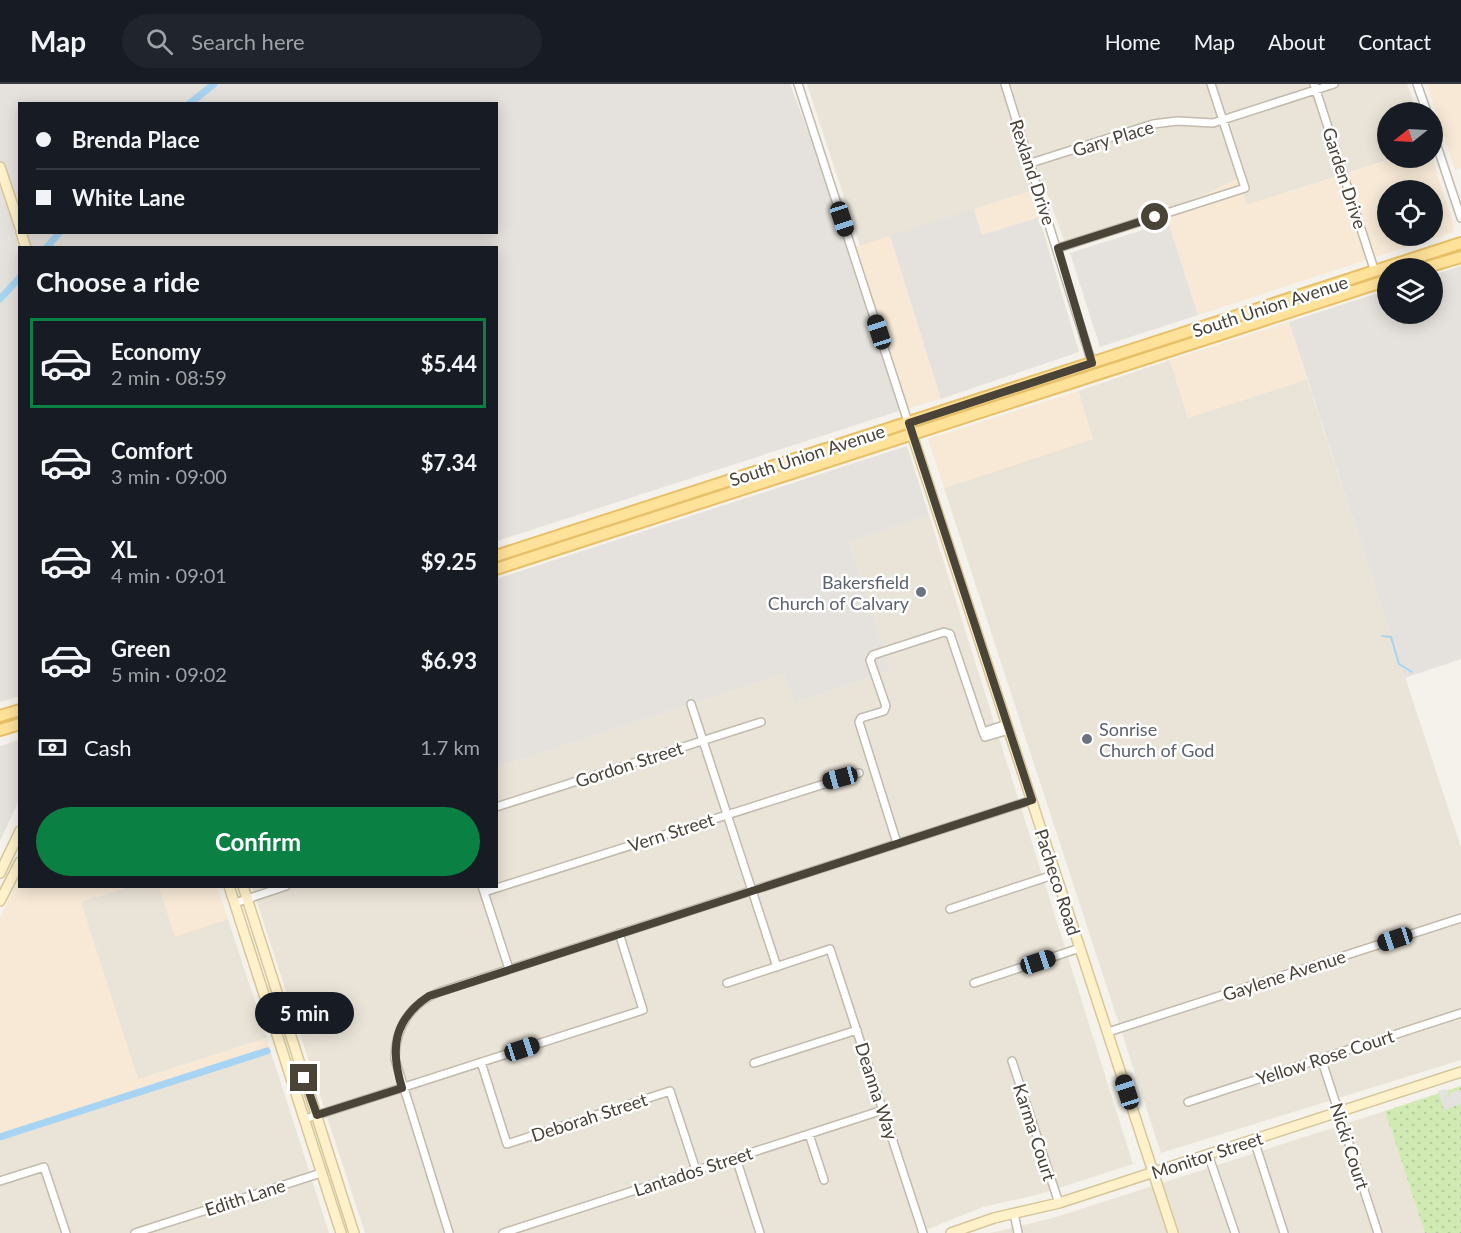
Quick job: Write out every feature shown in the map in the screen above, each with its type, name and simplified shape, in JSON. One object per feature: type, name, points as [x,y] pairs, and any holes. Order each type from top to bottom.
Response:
[{"type":"main road","name":"South Union Avenue","points":[[498,567],[577,543],[1092,363],[1461,243]]},
{"type":"main road","points":[[1443,262],[1461,256]]},
{"type":"main road","points":[[1305,307],[1321,297],[1365,282],[1375,272]]},
{"type":"main road","name":"South Union Avenue","points":[[498,555],[910,428],[1021,399],[1377,284]]},
{"type":"main road","points":[[1092,376],[1100,367],[1149,351],[1164,340]]},
{"type":"main road","points":[[1021,399],[1036,388],[1089,370],[1092,363]]},
{"type":"main road","points":[[577,543],[577,536],[622,522],[629,513]]},
{"type":"main road","points":[[498,561],[528,552],[531,549],[528,546]]},
{"type":"main road","points":[[0,716],[18,711]]},
{"type":"main road","points":[[0,730],[18,725]]},
{"type":"street","points":[[798,84],[910,428]]},
{"type":"street","name":"Rexland Drive","points":[[1005,84],[1092,363]]},
{"type":"street","points":[[1058,248],[1245,188],[1211,84]]},
{"type":"street","name":"Gary Place","points":[[1031,164],[1153,124],[1223,120],[1315,87],[1334,84]]},
{"type":"street","points":[[1417,84],[1423,102]]},
{"type":"street","name":"Garden Drive","points":[[1315,87],[1375,272]]},
{"type":"street","points":[[1443,164],[1461,218]]},
{"type":"street","points":[[0,167],[18,221]]},
{"type":"street","name":"Pacheco Road","points":[[910,428],[1173,1233]]},
{"type":"street","points":[[897,843],[858,722],[861,718],[884,711],[886,705],[870,660],[873,655],[944,632],[950,634],[983,732],[1008,727]]},
{"type":"street","points":[[691,704],[777,967],[727,983]]},
{"type":"street","name":"Gordon Street","points":[[498,806],[761,722]]},
{"type":"street","name":"Vern Street","points":[[498,884],[859,773]]},
{"type":"street","points":[[449,1233],[402,1088],[395,1050],[402,1024],[414,1007],[439,992],[1032,800]]},
{"type":"street","points":[[0,873],[18,835]]},
{"type":"street","points":[[0,901],[18,866]]},
{"type":"street","points":[[950,909],[1056,874]]},
{"type":"street","points":[[230,888],[340,1233]]},
{"type":"street","points":[[244,888],[354,1233]]},
{"type":"street","points":[[235,903],[280,888]]},
{"type":"street","points":[[483,889],[509,969]]},
{"type":"street","name":"Gaylene Avenue","points":[[1108,1032],[1461,918]]},
{"type":"street","points":[[304,1119],[644,1010],[619,933]]},
{"type":"street","points":[[974,983],[1080,948]]},
{"type":"street","name":"Deanna Way","points":[[777,967],[830,949],[923,1233]]},
{"type":"street","name":"Yellow Rose Court","points":[[1188,1102],[1461,1013]]},
{"type":"street","points":[[754,1063],[857,1030]]},
{"type":"street","name":"Nicki Court","points":[[1321,1058],[1378,1233]]},
{"type":"street","name":"Karma Court","points":[[1012,1061],[1059,1203]]},
{"type":"street","name":"Deborah Street","points":[[481,1062],[507,1144],[670,1091],[696,1170]]},
{"type":"street","name":"Monitor Street","points":[[951,1233],[1014,1213],[1059,1203],[1461,1072]]},
{"type":"street","name":"Lantados Street","points":[[503,1233],[883,1110]]},
{"type":"street","points":[[809,1134],[824,1180]]},
{"type":"street","points":[[1254,1140],[1284,1233]]},
{"type":"street","points":[[1208,1154],[1235,1233]]},
{"type":"street","points":[[736,1158],[760,1233]]},
{"type":"street","points":[[0,1181],[44,1167],[66,1233]]},
{"type":"street","name":"Edith Lane","points":[[135,1233],[321,1173]]},
{"type":"street","points":[[1014,1213],[1018,1233]]},
{"type":"shaded area","points":[[0,84],[790,84],[852,248],[902,410],[498,541],[498,246],[18,246],[18,697],[0,702]]},
{"type":"shaded area","points":[[807,84],[1407,84],[1413,102],[1377,102],[1377,163],[1246,205],[1239,179],[1165,213],[1066,246],[1045,188],[860,246]]},
{"type":"shaded area","points":[[1427,84],[1461,84],[1461,168],[1455,170],[1443,133],[1443,102],[1433,102]]},
{"type":"shaded area","points":[[1377,164],[1377,168],[1435,168],[1439,180],[1377,180],[1377,246],[1410,246],[1198,315],[1165,213],[1239,178],[1246,205]]},
{"type":"shaded area","points":[[1030,191],[1039,217],[982,235],[974,209]]},
{"type":"shaded area","points":[[1443,192],[1454,226],[1453,232],[1443,235]]},
{"type":"shaded area","points":[[974,209],[982,235],[1039,217],[1079,352],[941,399],[890,236]]},
{"type":"shaded area","points":[[1168,222],[1198,315],[1100,347],[1070,253]]},
{"type":"shaded area","points":[[890,236],[941,399],[902,410],[852,248]]},
{"type":"shaded area","points":[[1461,266],[1461,659],[1405,678],[1289,322],[1377,293],[1377,324],[1443,324],[1443,272]]},
{"type":"shaded area","points":[[1289,322],[1307,379],[1188,418],[1170,360]]},
{"type":"shaded area","points":[[1170,360],[1188,418],[1307,379],[1461,847],[1461,1060],[1161,1153],[944,488],[1093,439],[1078,391]]},
{"type":"shaded area","points":[[1078,391],[1093,439],[944,488],[928,439]]},
{"type":"shaded area","points":[[907,446],[929,515],[849,542],[891,670],[794,703],[784,674],[498,767],[498,578]]},
{"type":"shaded area","points":[[929,515],[1133,1164],[1040,1194],[983,1207],[918,1233],[365,1233],[252,888],[498,888],[498,767],[784,674],[794,703],[891,670],[849,542]]},
{"type":"shaded area","points":[[18,740],[18,802],[0,841],[0,746]]},
{"type":"shaded area","points":[[18,879],[18,888],[125,888],[81,902],[138,1079],[267,1038],[269,1046],[0,1134],[0,918]]},
{"type":"shaded area","points":[[125,888],[159,888],[175,936],[228,919],[267,1038],[138,1080],[80,902]]},
{"type":"shaded area","points":[[159,888],[217,888],[228,919],[175,937]]},
{"type":"shaded area","points":[[269,1046],[329,1233],[0,1233],[0,1134]]},
{"type":"shaded area","points":[[1446,1089],[1450,1100],[1450,1093],[1461,1090],[1461,1104],[1444,1110],[1438,1091]]},
{"type":"shaded area","points":[[1385,1111],[1425,1233],[990,1233],[1053,1218]]},
{"type":"green space","points":[[1461,1086],[1461,1233],[1425,1233],[1385,1111]]},
{"type":"waterway","points":[[192,102],[214,84]]},
{"type":"waterway","points":[[48,246],[58,234]]},
{"type":"waterway","points":[[0,299],[18,279]]},
{"type":"waterway","points":[[1382,636],[1391,637],[1399,664],[1412,672]]},
{"type":"waterway","points":[[0,1137],[267,1051]]},
{"type":"place","name":"Bakersfield Church of Calvary","points":[[921,592]]},
{"type":"place","name":"Sonrise Church of God","points":[[1087,739]]},
{"type":"route","points":[[304,1078],[317,1115],[402,1088],[396,1069],[396,1039],[407,1015],[429,996],[1032,800],[909,423],[1092,363],[1058,248],[1155,217]]}]
